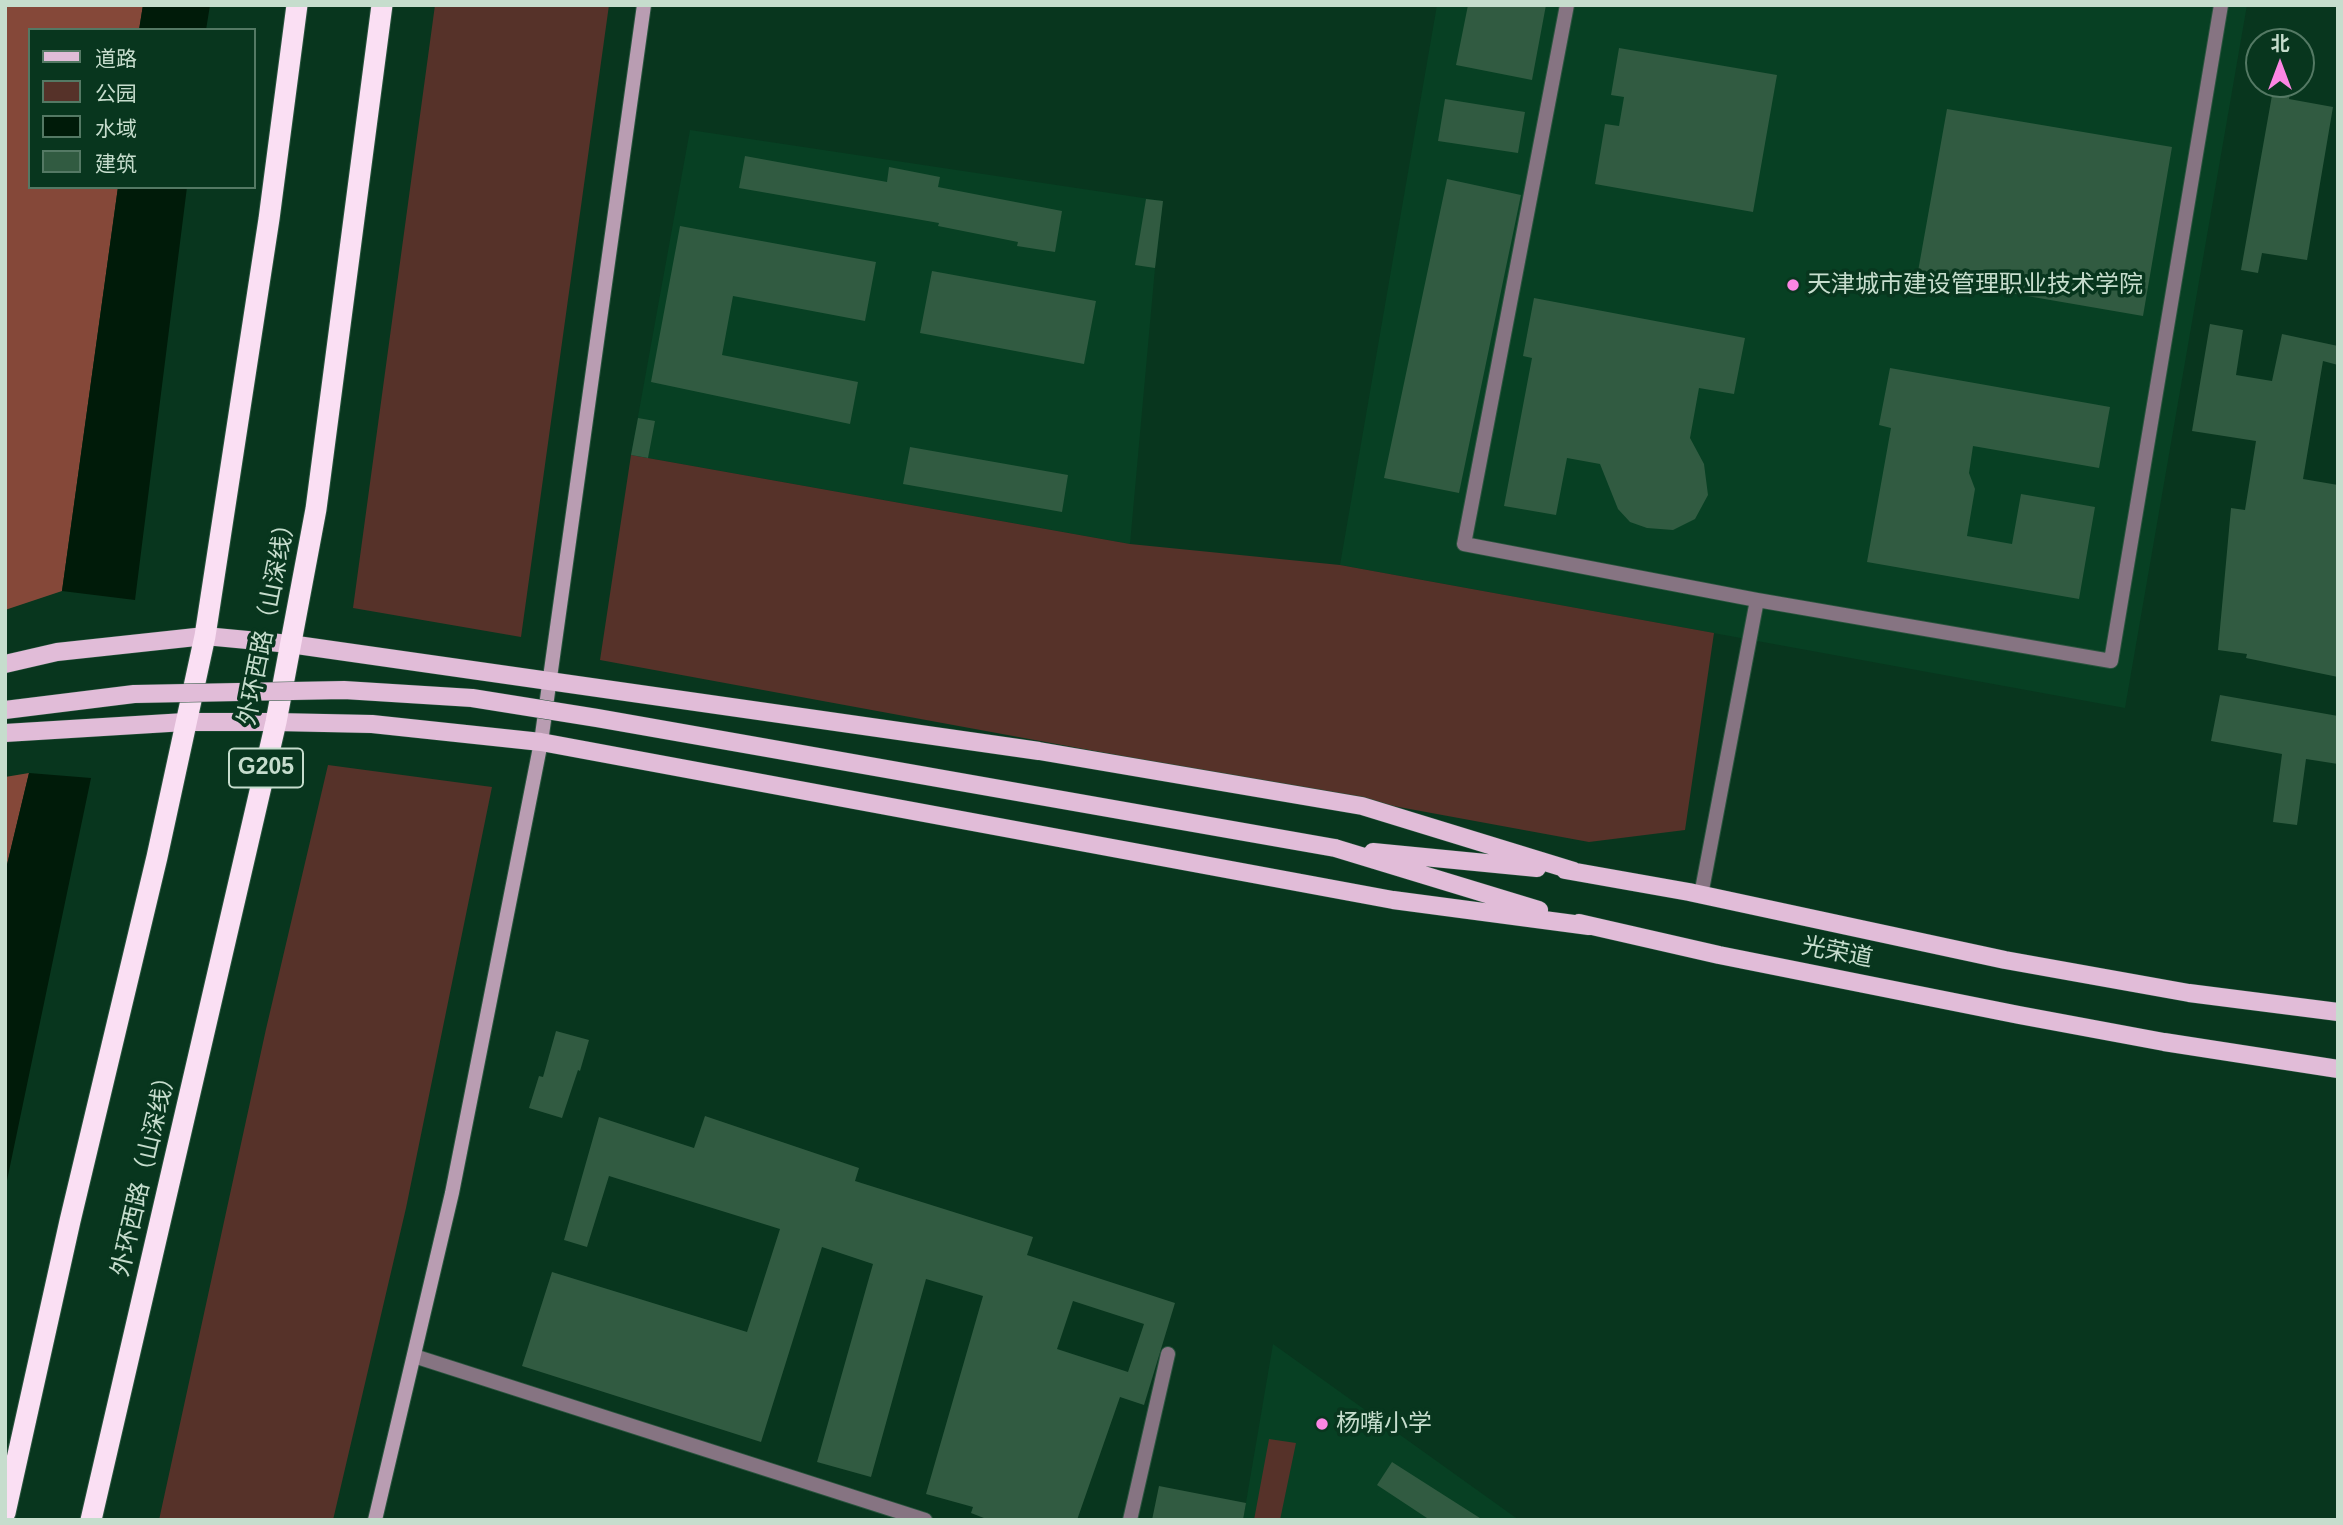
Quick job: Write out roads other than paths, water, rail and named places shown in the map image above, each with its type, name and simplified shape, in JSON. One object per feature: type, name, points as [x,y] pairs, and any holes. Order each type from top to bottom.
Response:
[{"type":"highway","points":[[5,1513],[157,857],[205,636],[269,219],[297,5]]},
{"type":"highway","name":"外环西路（山深线）","points":[[91,1520],[276,722],[316,509],[382,5]]},
{"type":"main road","points":[[5,664],[57,652],[205,636],[290,644],[1039,751],[1362,806],[1574,871]]},
{"type":"main road","points":[[5,710],[148,694],[344,690],[472,698],[1335,848],[1574,871]]},
{"type":"main road","points":[[5,733],[185,722],[276,722],[372,724],[541,742],[1393,900],[1589,926]]},
{"type":"main road","name":"光荣道","points":[[1335,848],[1589,926],[2019,1015],[2164,1042],[2338,1069]]},
{"type":"main road","name":"光荣道","points":[[1574,871],[1701,895],[2018,963],[2189,993],[2338,1012]]},
{"type":"street","points":[[375,1520],[453,1193],[541,742],[644,5]]},
{"type":"street","points":[[1567,5],[1464,544],[1756,600],[2111,661],[2221,5]]},
{"type":"street","points":[[1701,895],[1756,600]]},
{"type":"street","points":[[1130,1520],[1168,1354]]},
{"type":"street","points":[[414,1356],[925,1520]]},
{"type":"water","points":[[143,5],[210,5],[206,28],[139,28]]},
{"type":"water","points":[[118,189],[187,189],[135,600],[62,591]]},
{"type":"water","points":[[29,773],[91,778],[5,1190],[5,873]]},
{"type":"place","name":"天津城市建设管理职业技术学院","points":[[1793,285]]},
{"type":"place","name":"杨嘴小学","points":[[1322,1424]]}]
